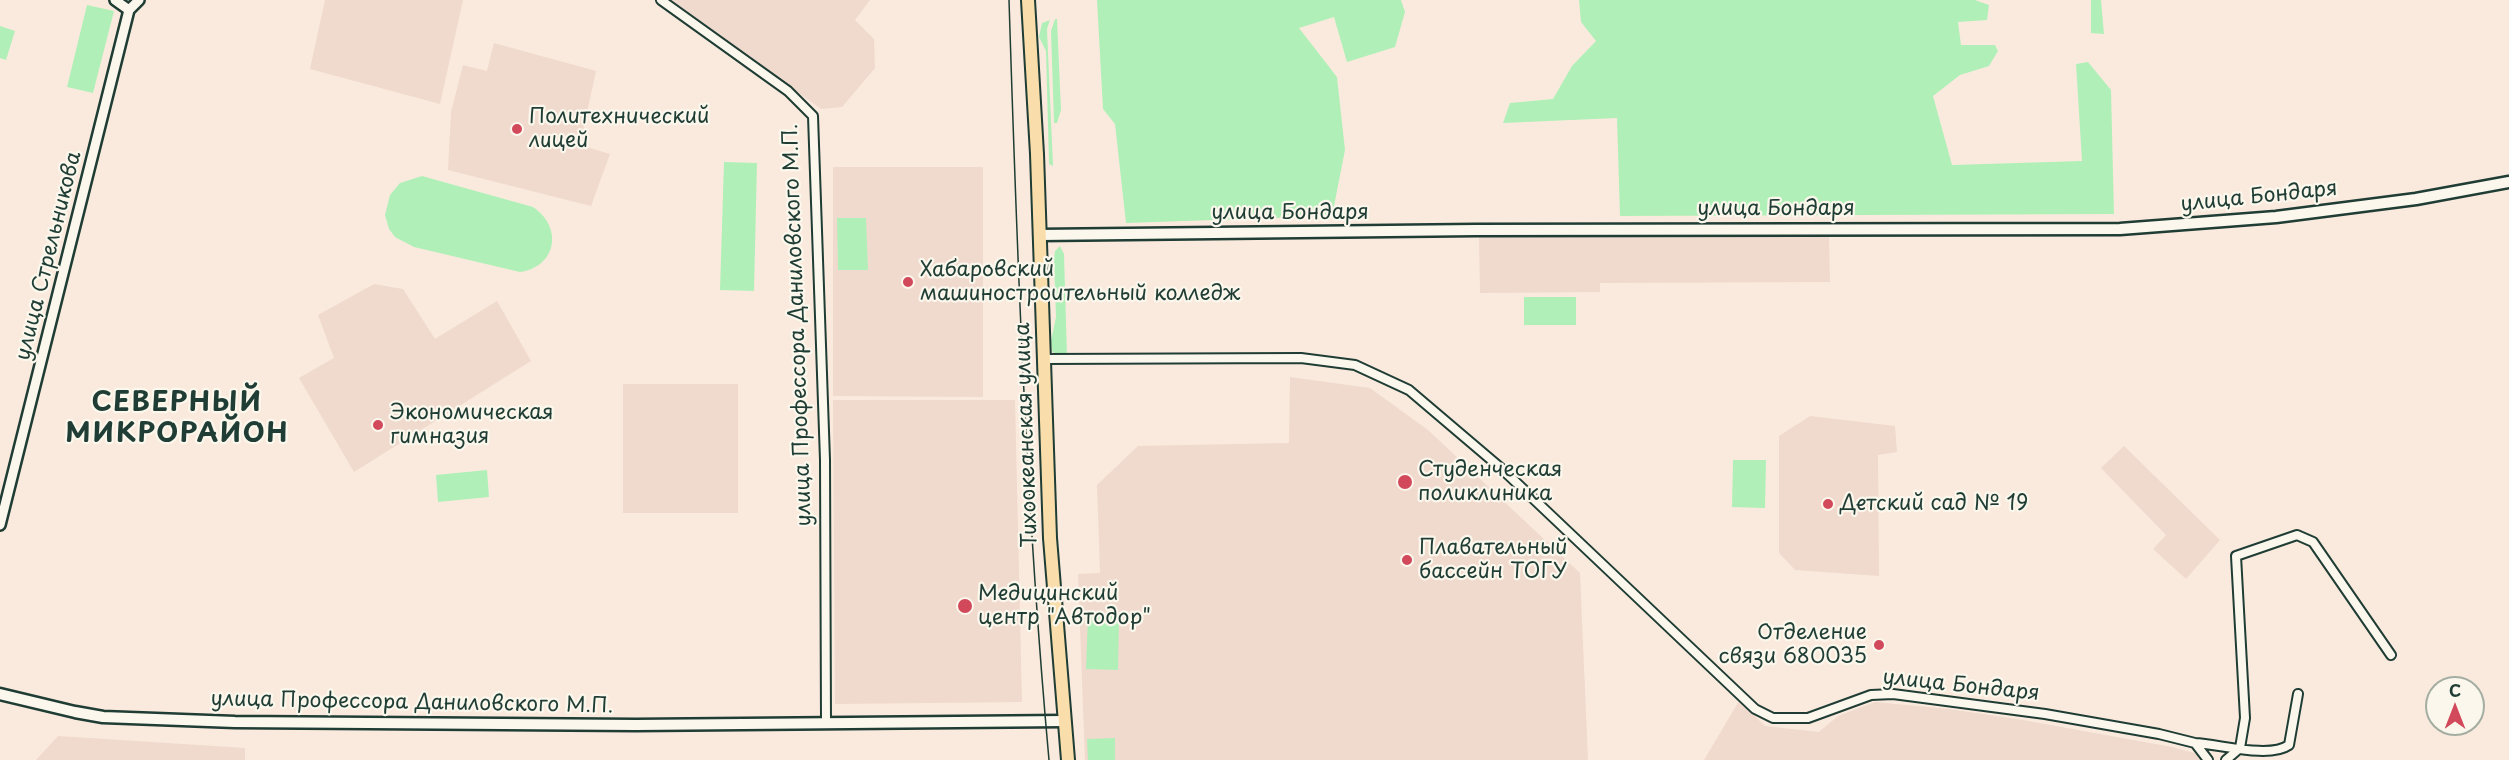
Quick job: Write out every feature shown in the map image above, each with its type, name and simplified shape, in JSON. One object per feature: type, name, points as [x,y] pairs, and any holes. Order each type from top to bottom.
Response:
[{"type":"main road","name":"Тихоокеанская улица","points":[[1028,0],[1040,234],[1050,538],[1068,760]]},
{"type":"main road","name":"улица Бондаря","points":[[1040,234],[1512,230],[2120,229],[2276,217],[2416,199],[2509,182]]},
{"type":"main road","name":"улица Профессора Даниловского М.П.","points":[[0,694],[103,717],[235,722],[379,724],[1064,721]]},
{"type":"street","points":[[115,0],[129,10],[139,0]]},
{"type":"street","name":"улица Профессора Даниловского М.П.","points":[[661,0],[788,91],[813,116],[825,466],[826,723]]},
{"type":"street","name":"улица Стрельникова","points":[[0,525],[129,10]]},
{"type":"street","name":"улица Бондаря","points":[[1044,359],[1301,358],[1355,365],[1409,390],[1502,469],[1728,685],[1755,709],[1773,718],[1808,718],[1871,695],[1893,694],[2045,714],[2159,734],[2195,744],[2268,751],[2289,745],[2298,694]]},
{"type":"street","points":[[2226,760],[2240,748],[2246,718],[2236,556],[2297,535],[2313,542],[2391,656]]},
{"type":"street","points":[[2195,744],[2208,760]]},
{"type":"shaded area","points":[[325,0],[463,0],[440,104],[310,69]]},
{"type":"shaded area","points":[[671,0],[870,0],[855,20],[874,39],[875,68],[842,107],[821,109]]},
{"type":"shaded area","name":"Политехнический лицей","points":[[494,43],[596,71],[580,145],[610,154],[591,206],[448,170],[451,112],[463,65],[487,71]]},
{"type":"shaded area","name":"Хабаровский машиностроительный колледж","points":[[833,167],[983,167],[983,397],[833,396]]},
{"type":"shaded area","points":[[1829,233],[1830,282],[1600,283],[1600,292],[1480,293],[1479,236]]},
{"type":"shaded area","name":"Экономическая гимназия","points":[[374,284],[403,289],[435,339],[497,301],[531,361],[354,472],[299,378],[334,358],[318,315]]},
{"type":"shaded area","points":[[1290,377],[1370,388],[1428,430],[1580,573],[1588,760],[1085,760],[1078,574],[1100,573],[1097,485],[1138,446],[1289,443]]},
{"type":"shaded area","points":[[623,384],[738,384],[738,513],[623,513]]},
{"type":"shaded area","points":[[833,400],[1015,400],[1022,702],[835,704]]},
{"type":"shaded area","name":"Детский сад № 19","points":[[1810,416],[1895,426],[1897,452],[1878,455],[1879,576],[1795,570],[1779,553],[1779,436]]},
{"type":"shaded area","points":[[2124,446],[2220,540],[2186,579],[2153,549],[2166,535],[2101,468]]},
{"type":"shaded area","points":[[1739,701],[1765,726],[1819,732],[1838,716],[1875,702],[1949,709],[2023,720],[2172,747],[2205,756],[2205,760],[1704,760]]},
{"type":"shaded area","points":[[58,736],[245,748],[245,760],[36,760]]},
{"type":"green space","points":[[1097,0],[1401,0],[1405,12],[1395,47],[1347,62],[1334,17],[1299,28],[1337,77],[1345,150],[1332,216],[1126,223],[1115,124],[1103,109]]},
{"type":"green space","points":[[1579,0],[1975,0],[1989,5],[1987,20],[1958,22],[1961,45],[1995,45],[1998,51],[1989,66],[1960,75],[1933,96],[1952,165],[2082,161],[2076,64],[2088,62],[2111,90],[2114,214],[1620,216],[1617,118],[1503,123],[1510,103],[1553,99],[1572,66],[1596,41],[1581,22]]},
{"type":"green space","points":[[2091,0],[2101,0],[2104,34],[2091,33]]},
{"type":"green space","points":[[87,5],[114,11],[93,93],[67,87]]},
{"type":"green space","points":[[1057,19],[1061,110],[1057,123],[1054,123],[1051,31]]},
{"type":"green space","points":[[1050,20],[1047,29],[1053,166],[1049,164],[1046,51],[1039,37],[1042,23]]},
{"type":"green space","points":[[0,26],[15,31],[6,60],[0,58]]},
{"type":"green space","points":[[724,162],[757,163],[754,291],[720,290]]},
{"type":"green space","points":[[422,176],[533,207],[549,225],[552,246],[548,255],[542,263],[520,272],[414,247],[395,237],[389,229],[385,215],[390,195],[400,183]]},
{"type":"green space","points":[[837,218],[866,218],[868,270],[838,270]]},
{"type":"green space","points":[[1060,246],[1064,254],[1067,356],[1056,355],[1052,351],[1051,341],[1056,317],[1054,258],[1055,251]]},
{"type":"green space","points":[[1524,297],[1576,297],[1576,325],[1524,325]]},
{"type":"green space","points":[[1733,460],[1766,460],[1765,508],[1732,507]]},
{"type":"green space","points":[[487,470],[489,497],[438,502],[436,475]]},
{"type":"green space","points":[[1088,615],[1119,616],[1118,670],[1086,669]]},
{"type":"green space","points":[[1115,738],[1115,760],[1088,760],[1087,739]]},
{"type":"tram line","points":[[1009,0],[1028,475],[1049,760]]},
{"type":"place","name":"Политехнический лицей","points":[[517,129]]},
{"type":"place","name":"Хабаровский машиностроительный колледж","points":[[908,282]]},
{"type":"place","name":"Экономическая гимназия","points":[[378,425]]},
{"type":"place","name":"Студенческая поликлиника","points":[[1405,482]]},
{"type":"place","name":"Детский сад № 19","points":[[1828,504]]},
{"type":"place","name":"Плавательный бассейн ТОГУ","points":[[1407,560]]},
{"type":"place","name":"Медицинский центр \"Автодор\"","points":[[965,606]]},
{"type":"place","name":"Отделение связи 680035","points":[[1879,645]]},
{"type":"district","name":"СЕВЕРНЫЙ МИКРОРАЙОН","points":[[177,420]]}]
